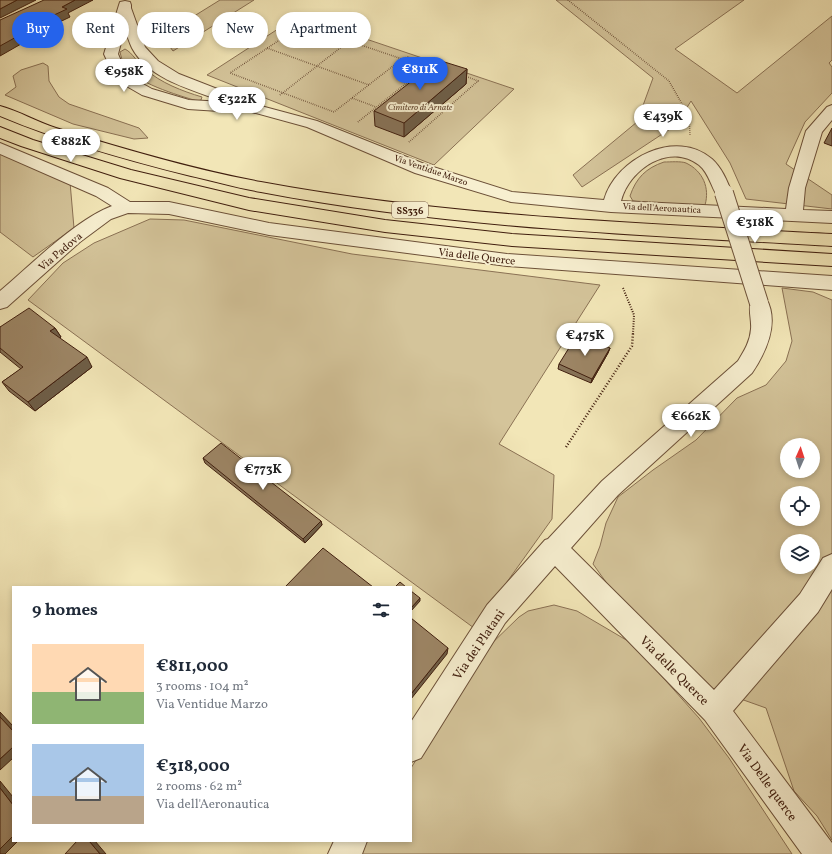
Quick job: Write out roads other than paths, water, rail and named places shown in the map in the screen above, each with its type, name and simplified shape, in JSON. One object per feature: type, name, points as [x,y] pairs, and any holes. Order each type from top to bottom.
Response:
[{"type":"highway","name":"SS336","points":[[0,111],[47,130],[142,159],[260,187],[388,207],[512,221],[832,240]]},
{"type":"highway","name":"SS336","points":[[0,132],[28,143],[126,174],[250,204],[385,226],[512,240],[832,260]]},
{"type":"street","name":"Via Ventidue Marzo","points":[[125,5],[111,54],[121,76],[148,92],[188,104],[256,109]]},
{"type":"street","name":"Via Ventidue Marzo","points":[[125,5],[139,48],[153,64],[174,77],[256,109],[312,124],[421,169],[511,197],[611,206]]},
{"type":"street","points":[[794,215],[797,188],[814,131],[832,110]]},
{"type":"street","points":[[0,148],[102,192],[126,207]]},
{"type":"street","name":"Via dei Platani","points":[[412,746],[496,614],[554,548],[610,488],[745,367],[755,352],[761,336],[762,321],[759,303],[724,193],[711,168],[697,156],[685,153],[665,152],[646,159],[625,177],[618,186],[611,206]]},
{"type":"street","name":"Via dell'Aeronautica","points":[[611,206],[832,217]]},
{"type":"street","name":"Via delle Querce","points":[[126,207],[169,208],[269,229],[507,260],[832,283]]},
{"type":"street","name":"Via Padova","points":[[0,302],[74,238],[105,215],[126,207]]},
{"type":"street","name":"Via delle Querce","points":[[554,548],[715,710],[808,603],[832,566]]},
{"type":"street","name":"Via Delle querce","points":[[715,710],[821,854]]},
{"type":"street","points":[[344,854],[351,842]]},
{"type":"park label","name":"Cimitero di Arnate","points":[[420,107]]}]
